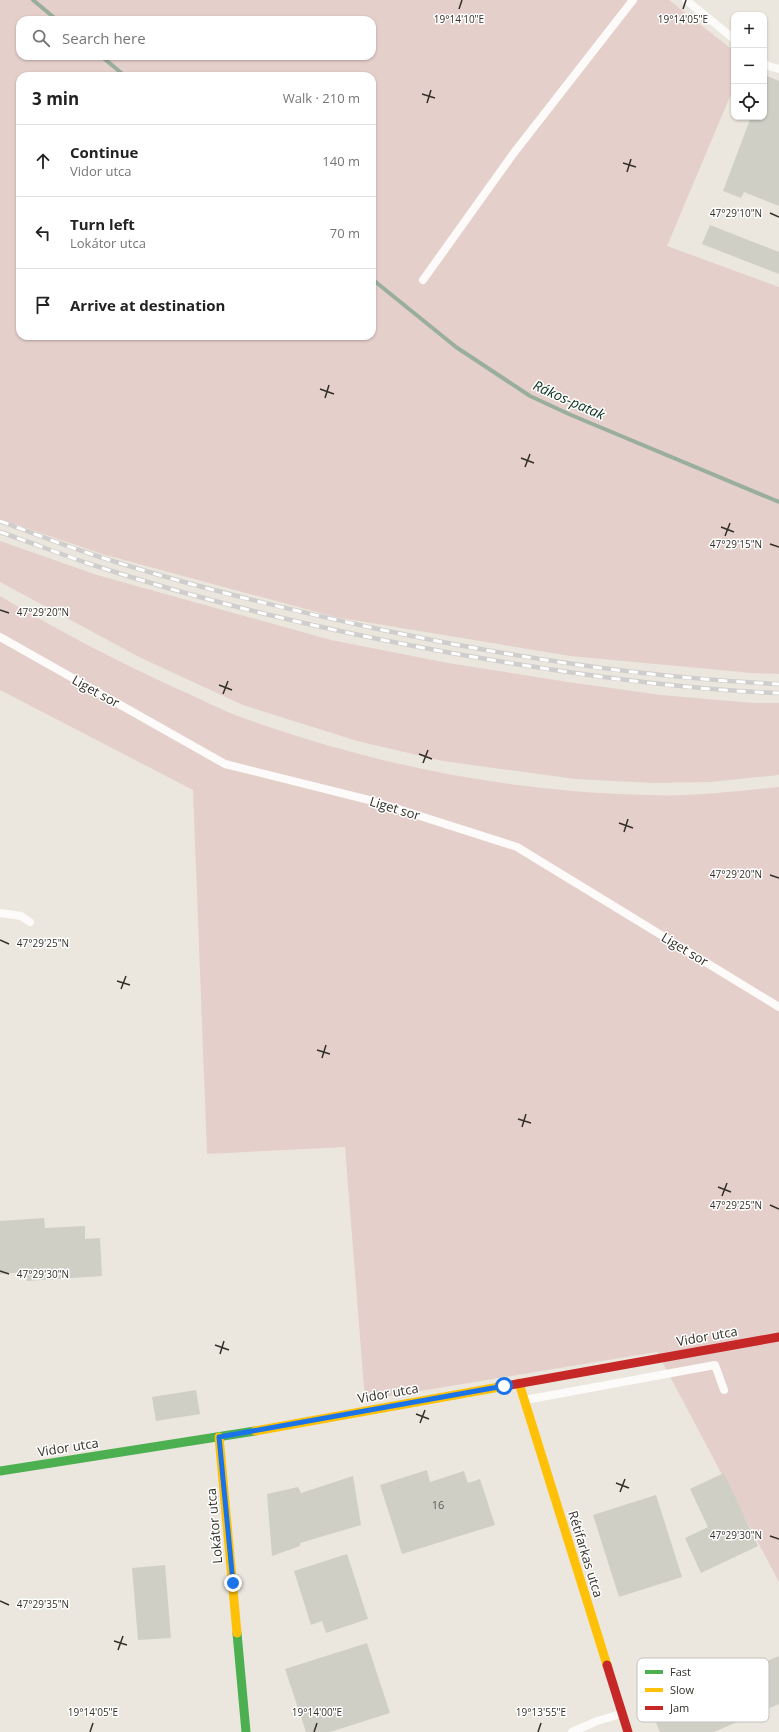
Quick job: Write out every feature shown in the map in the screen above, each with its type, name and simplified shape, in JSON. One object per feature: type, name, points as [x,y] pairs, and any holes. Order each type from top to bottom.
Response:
[{"type":"street","name":"Vidor utca","points":[[0,1470],[219,1437],[779,1337]]},
{"type":"street","name":"Rétifarkas utca","points":[[519,1383],[628,1732]]},
{"type":"street","name":"Lokátor utca","points":[[219,1437],[246,1732]]},
{"type":"lane","points":[[423,280],[513,154],[633,0]]},
{"type":"lane","points":[[686,0],[731,37]]},
{"type":"lane","points":[[767,65],[779,69]]},
{"type":"lane","name":"Liget sor","points":[[0,637],[225,764],[373,801],[517,847],[779,1007]]},
{"type":"lane","points":[[0,913],[20,916],[30,922]]},
{"type":"lane","points":[[524,1400],[715,1365],[724,1390]]},
{"type":"lane","points":[[572,1732],[597,1721],[622,1713]]},
{"type":"shaded area","points":[[0,0],[669,0],[731,49],[731,94],[667,246],[779,287],[779,674],[752,673],[570,656],[335,617],[102,554],[0,519]]},
{"type":"shaded area","points":[[0,541],[97,575],[331,640],[448,663],[568,682],[661,695],[753,703],[779,703],[779,775],[710,782],[652,783],[575,779],[443,761],[357,741],[243,705],[141,658],[0,582]]},
{"type":"shaded area","points":[[0,596],[113,658],[238,716],[287,733],[388,761],[491,781],[596,793],[681,795],[779,787],[779,1582],[657,1352],[365,1400],[345,1147],[207,1154],[193,790],[0,690]]},
{"type":"building","points":[[767,76],[779,81],[779,206],[744,192],[741,198],[723,191],[750,120],[767,120]]},
{"type":"building","points":[[710,225],[779,252],[779,274],[702,244]]},
{"type":"building","points":[[44,1218],[45,1228],[85,1226],[85,1239],[100,1238],[102,1276],[27,1281],[27,1272],[0,1274],[0,1221]]},
{"type":"building","points":[[196,1390],[200,1414],[156,1421],[152,1397]]},
{"type":"building","points":[[427,1470],[430,1482],[464,1471],[468,1483],[480,1479],[495,1525],[402,1554],[380,1485]]},
{"type":"building","points":[[724,1473],[758,1546],[701,1573],[685,1538],[708,1527],[690,1489]]},
{"type":"building","points":[[353,1476],[361,1525],[300,1543],[300,1546],[272,1556],[267,1494],[298,1487],[301,1493]]},
{"type":"building","points":[[656,1495],[682,1577],[619,1597],[593,1515]]},
{"type":"building","points":[[347,1554],[368,1619],[326,1633],[322,1621],[311,1625],[294,1571]]},
{"type":"building","points":[[165,1565],[171,1638],[138,1640],[132,1568]]},
{"type":"building","points":[[367,1643],[390,1713],[330,1732],[306,1732],[285,1669]]},
{"type":"building","points":[[779,1656],[779,1704],[769,1708],[769,1660]]},
{"type":"building","points":[[656,1722],[737,1722],[714,1732],[660,1732]]},
{"type":"waterway","name":"Rákos-patak","points":[[33,0],[52,16]]},
{"type":"waterway","name":"Rákos-patak","points":[[106,60],[120,72]]},
{"type":"waterway","name":"Rákos-patak","points":[[376,282],[456,347],[530,396],[571,415],[779,502]]},
{"type":"railway","points":[[0,521],[79,550],[162,576],[305,613],[378,629],[477,649],[577,665],[678,677],[779,684]]},
{"type":"railway","points":[[0,532],[139,580],[246,609],[354,634],[462,655],[581,674],[647,683],[779,693]]},
{"type":"traffic: fast","points":[[0,1471],[255,1431]]},
{"type":"traffic: fast","points":[[237,1633],[246,1732]]},
{"type":"traffic: slow","points":[[519,1383],[607,1665]]},
{"type":"traffic: slow","points":[[255,1431],[505,1386]]},
{"type":"traffic: slow","points":[[219,1437],[237,1633]]},
{"type":"traffic: jam","points":[[505,1386],[779,1337]]},
{"type":"traffic: jam","points":[[607,1665],[628,1732]]},
{"type":"route","points":[[233,1583],[219,1437],[504,1386]]}]
